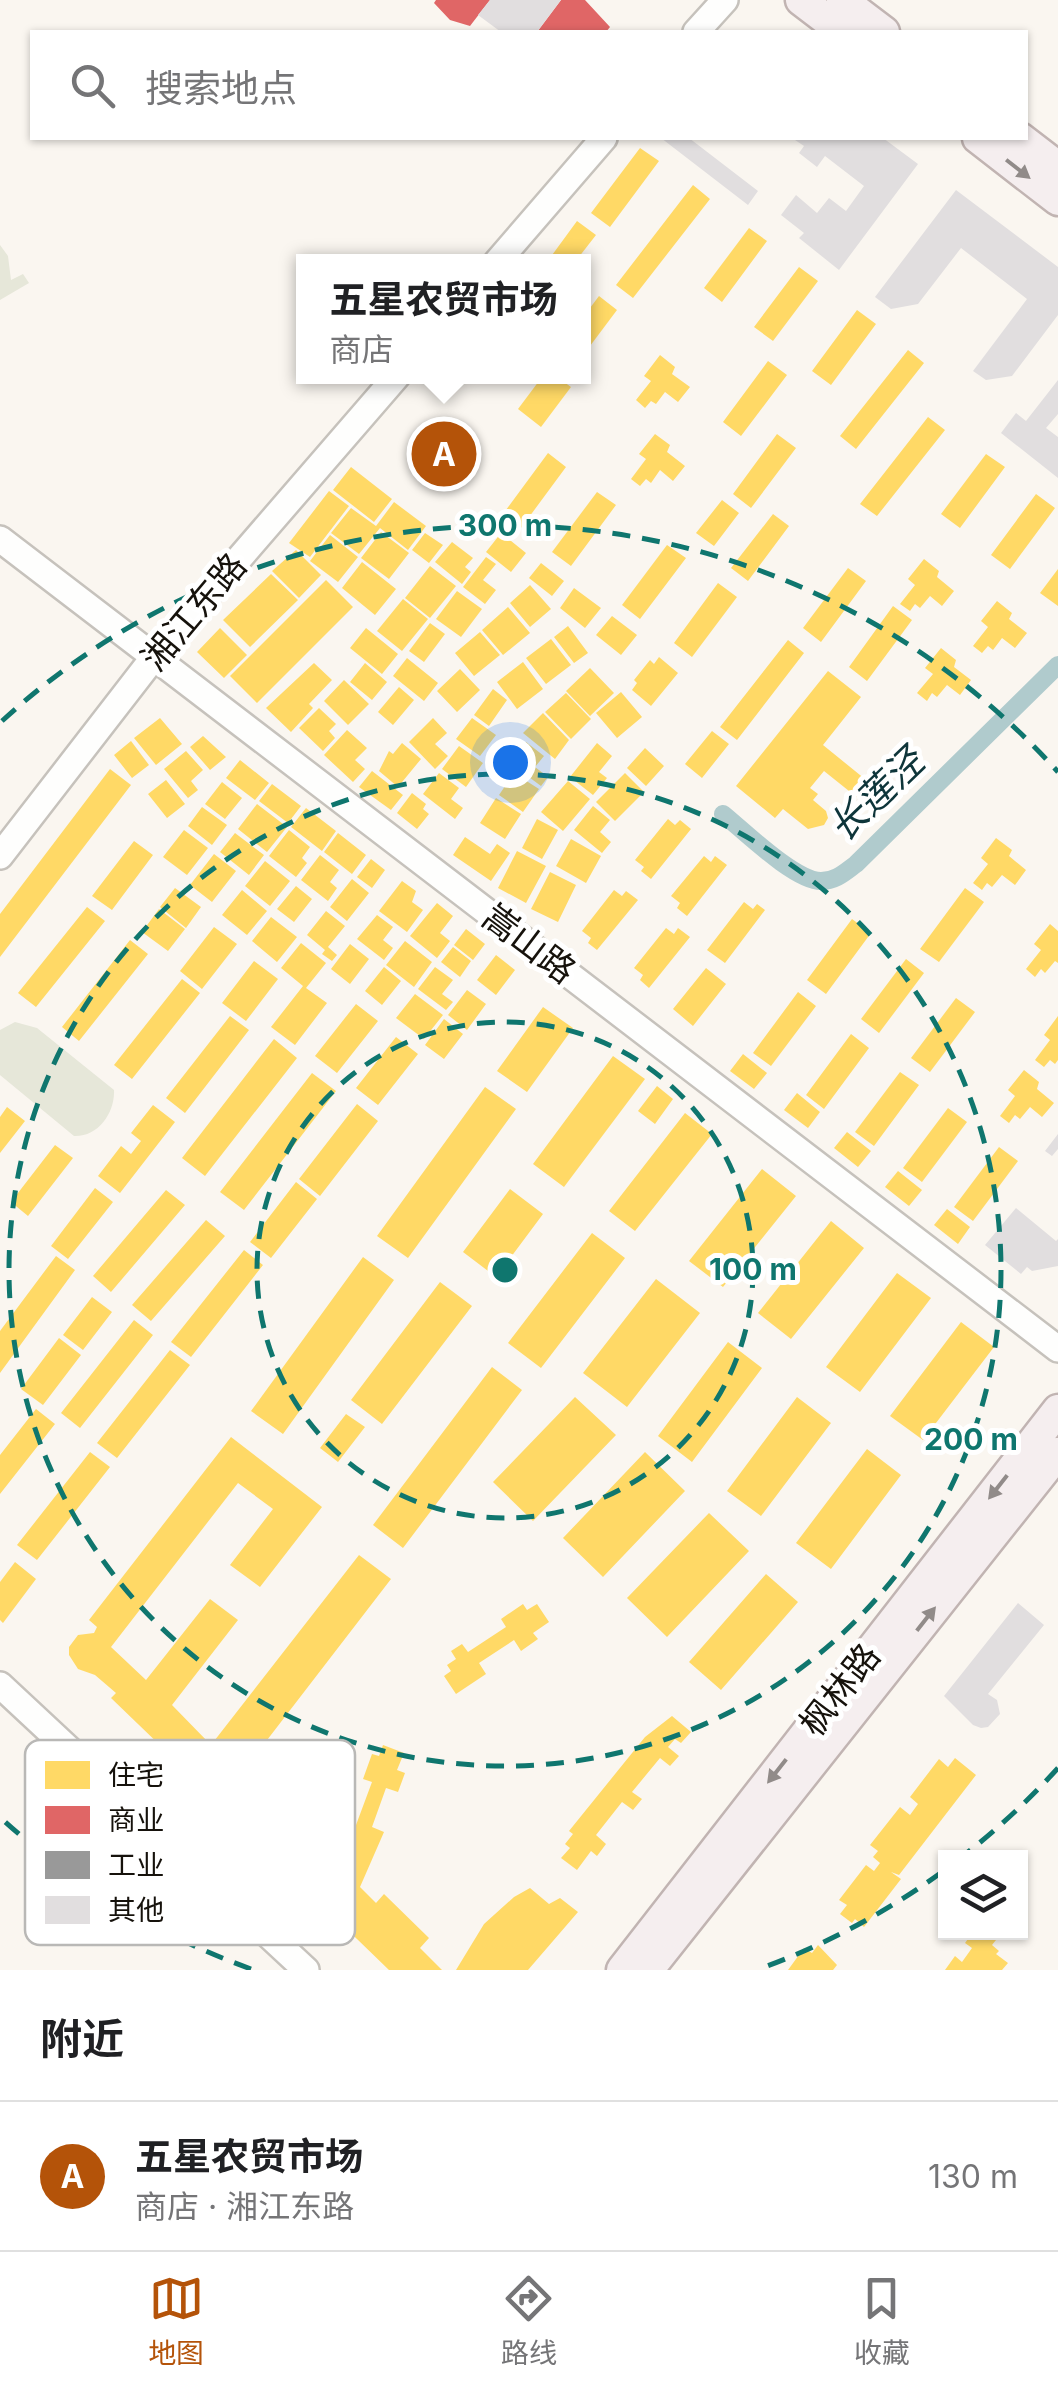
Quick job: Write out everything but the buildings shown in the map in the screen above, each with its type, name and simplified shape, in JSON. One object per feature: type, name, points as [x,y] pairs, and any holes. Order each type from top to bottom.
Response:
[{"type":"main road","points":[[801,0],[839,30]]},
{"type":"main road","points":[[842,0],[881,30]]},
{"type":"main road","points":[[981,140],[1058,200]]},
{"type":"main road","points":[[1023,140],[1058,167]]},
{"type":"main road","name":"枫林路","points":[[622,1970],[1058,1410]]},
{"type":"main road","name":"枫林路","points":[[648,1970],[1058,1453]]},
{"type":"street","points":[[698,30],[724,0]]},
{"type":"street","points":[[504,254],[602,140]]},
{"type":"street","name":"湘江东路","points":[[0,856],[154,657],[390,384]]},
{"type":"street","name":"嵩山路","points":[[0,540],[1058,1348]]},
{"type":"street","points":[[0,1685],[59,1740]]},
{"type":"street","points":[[279,1945],[306,1970]]},
{"type":"shaded area","points":[[0,245],[8,256],[11,280],[23,274],[29,283],[0,300]]},
{"type":"shaded area","points":[[15,1022],[37,1028],[114,1090],[112,1107],[97,1128],[74,1136],[0,1075],[0,1030]]},
{"type":"waterway","name":"长莲泾","points":[[723,814],[798,873],[821,881],[836,878],[856,864],[1058,665]]},
{"type":"place","name":"五星农贸市场","points":[[444,454]]}]
